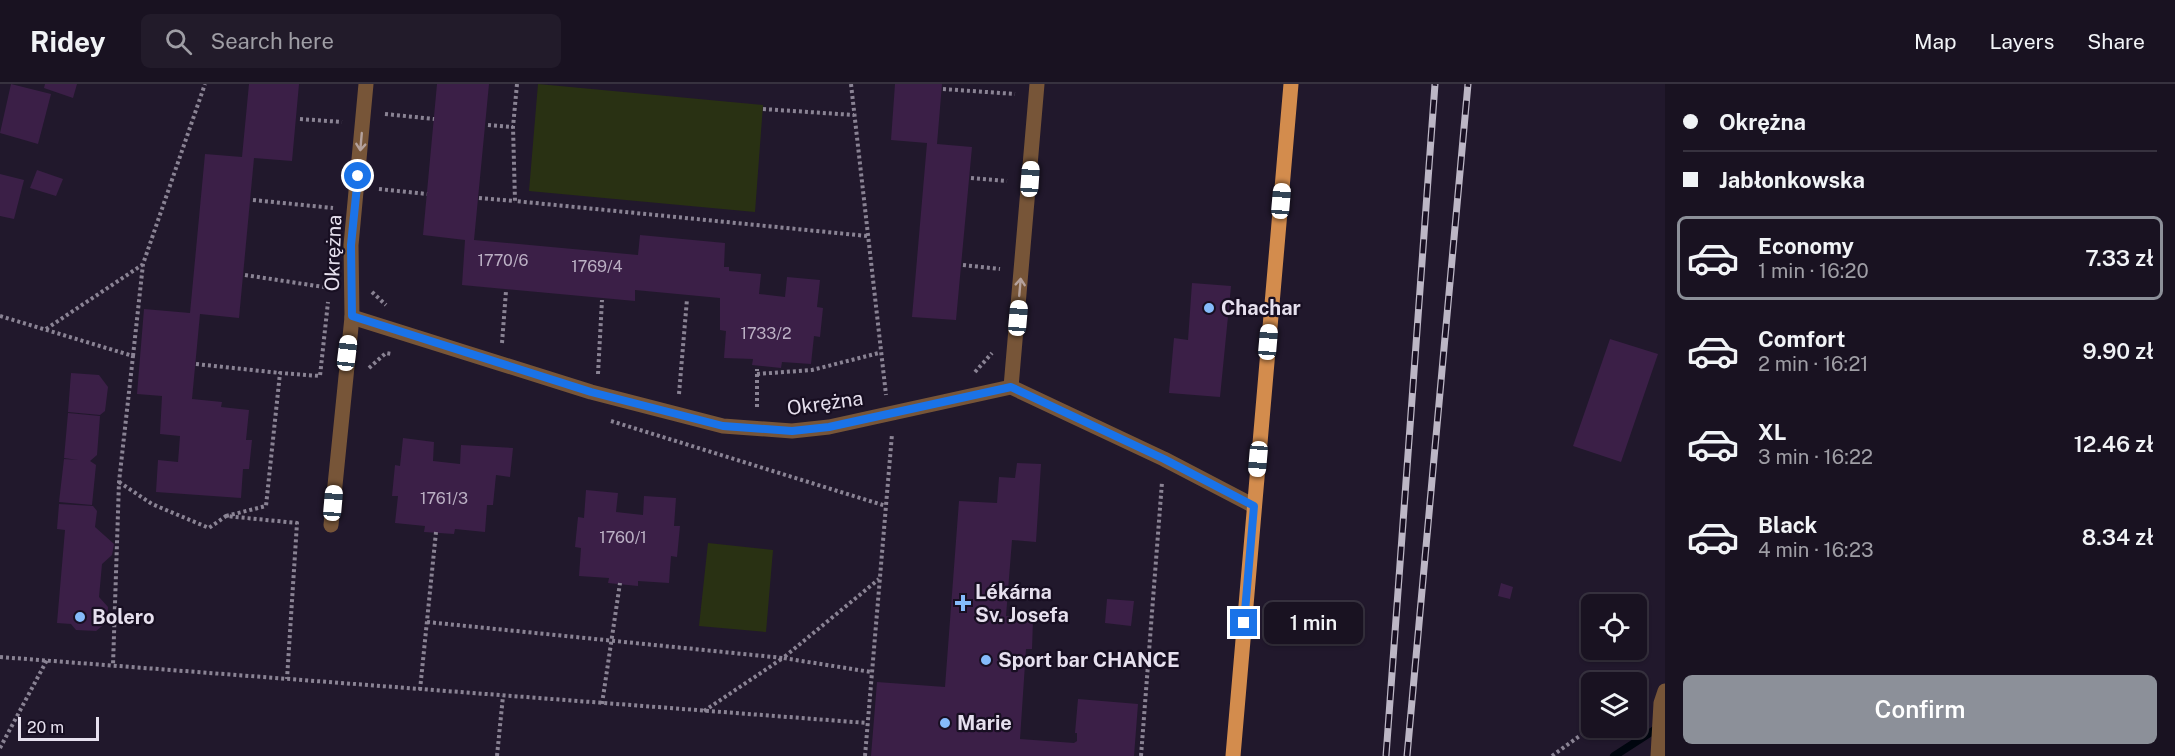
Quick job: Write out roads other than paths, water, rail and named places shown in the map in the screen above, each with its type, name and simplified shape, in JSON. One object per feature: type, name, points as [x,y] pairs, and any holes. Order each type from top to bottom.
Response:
[{"type":"main road","points":[[1233,756],[1291,84]]},
{"type":"street","name":"Okrężna","points":[[331,525],[352,316],[351,245],[366,84]]},
{"type":"street","points":[[1037,84],[1011,387],[1164,459],[1254,506]]},
{"type":"street","name":"Okrężna","points":[[352,316],[591,392],[723,426],[792,431],[829,427],[1011,387]]},
{"type":"street","points":[[1658,756],[1663,697]]},
{"type":"waterway","points":[[1614,756],[1659,727]]},
{"type":"railway","points":[[1386,756],[1435,84]]},
{"type":"railway","points":[[1407,756],[1468,84]]},
{"type":"place","name":"Chachar","points":[[1209,308]]},
{"type":"place","name":"Lékárna Sv. Josefa","points":[[963,603]]},
{"type":"place","name":"Bolero","points":[[80,617]]},
{"type":"place","name":"Sport bar CHANCE","points":[[986,660]]},
{"type":"place","name":"Marie","points":[[945,723]]}]
